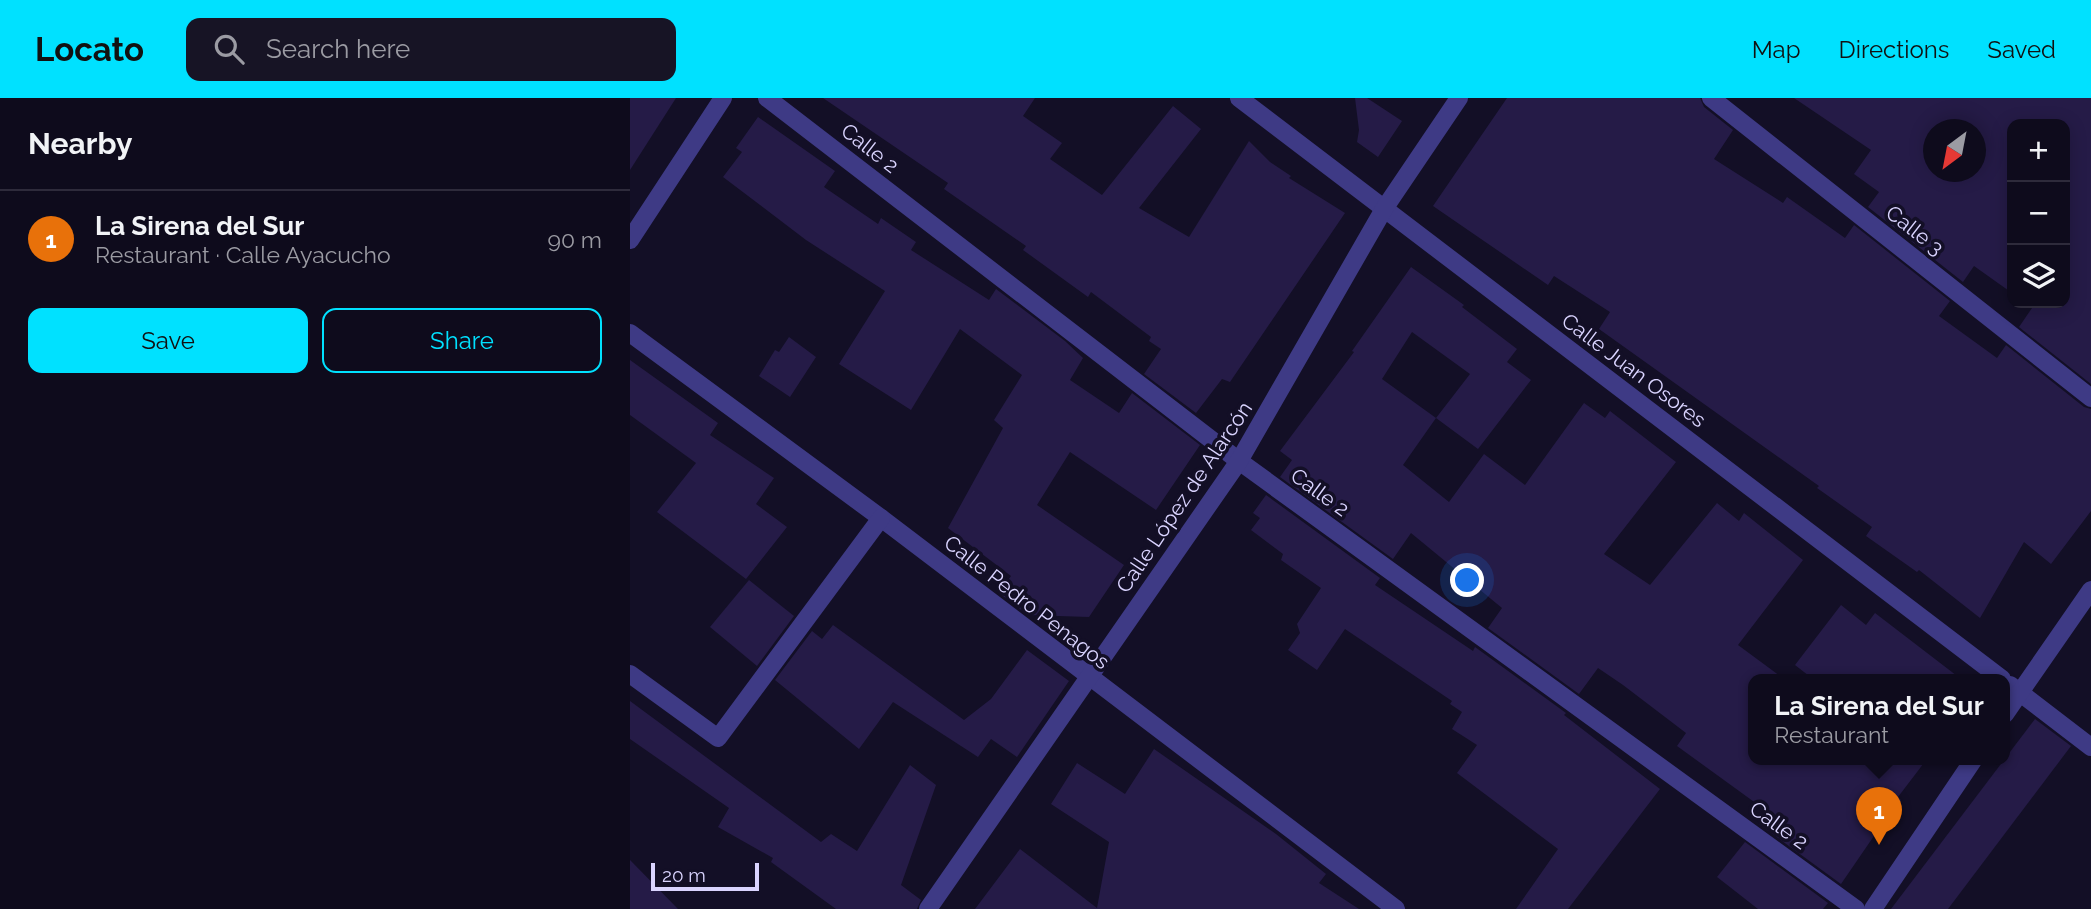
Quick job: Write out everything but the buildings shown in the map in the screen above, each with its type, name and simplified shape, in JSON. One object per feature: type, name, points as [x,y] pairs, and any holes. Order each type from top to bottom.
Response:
[{"type":"street","points":[[630,240],[723,98]]},
{"type":"street","name":"Calle 2","points":[[767,98],[1239,461],[1856,909]]},
{"type":"street","name":"Calle Juan Osores","points":[[1239,98],[1996,674]]},
{"type":"street","name":"Calle López de Alarcón","points":[[928,909],[1239,461],[1384,209],[1459,98]]},
{"type":"street","name":"Calle 3","points":[[1711,98],[2091,398]]},
{"type":"street","name":"Calle Pedro Penagos","points":[[630,333],[881,518],[1088,678],[1396,909]]},
{"type":"street","points":[[630,674],[718,738],[881,518]]},
{"type":"street","points":[[2010,683],[2091,590]]},
{"type":"street","name":"Calle Juan Osores","points":[[2010,685],[2091,747]]},
{"type":"street","points":[[1873,909],[1970,765]]},
{"type":"place","name":"La Sirena del Sur","points":[[1879,845]]}]
